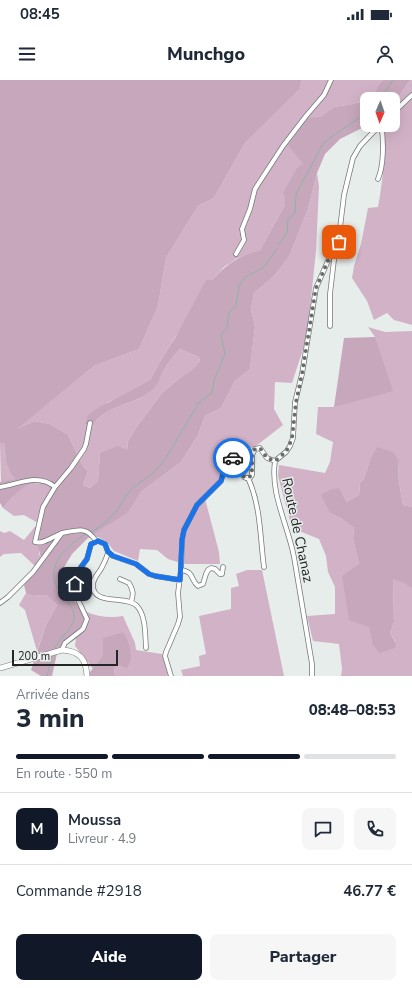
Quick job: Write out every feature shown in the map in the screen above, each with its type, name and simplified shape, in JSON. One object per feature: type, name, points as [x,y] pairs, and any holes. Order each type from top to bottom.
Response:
[{"type":"main road","points":[[0,668],[62,650],[74,652],[83,659],[86,664],[86,676]]},
{"type":"street","points":[[236,254],[244,240],[242,229],[250,209],[255,189],[283,146],[324,95],[331,80]]},
{"type":"street","points":[[400,106],[412,95]]},
{"type":"street","name":"Route de Chanaz","points":[[312,676],[309,641],[293,552],[277,495],[274,476],[275,461],[286,452],[292,439],[296,402],[316,288],[337,240],[347,181],[353,158],[360,146],[373,132]]},
{"type":"street","points":[[378,179],[382,170],[383,139],[382,132]]},
{"type":"street","points":[[330,326],[330,294],[334,260],[339,242],[337,240]]},
{"type":"street","points":[[90,423],[84,449],[55,487],[43,507],[35,542],[42,543],[53,536],[62,533],[83,530],[88,532],[96,541],[105,544],[108,552],[113,556],[136,564],[149,574],[180,580]]},
{"type":"street","points":[[248,478],[252,475],[252,455],[255,449],[260,448],[267,458],[275,461]]},
{"type":"street","points":[[171,676],[165,656],[168,645],[176,631],[180,617],[178,598],[182,540],[186,524],[197,505],[221,481],[227,459],[235,459],[244,477],[248,478],[254,491],[264,567]]},
{"type":"street","points":[[0,488],[34,479],[40,479],[48,482],[55,487]]},
{"type":"street","points":[[0,603],[22,584],[33,572],[62,533]]},
{"type":"street","points":[[62,650],[65,643],[82,629],[87,619],[76,592],[75,579],[79,569],[87,559],[91,544],[96,541]]},
{"type":"street","points":[[108,552],[104,564],[94,579],[93,588],[102,598],[131,602],[136,605],[143,620],[146,648]]},
{"type":"street","points":[[181,570],[190,573],[195,584],[198,586],[203,584],[208,570],[212,568],[222,574],[223,567]]},
{"type":"street","points":[[120,579],[129,583],[133,591],[131,602]]},
{"type":"shaded area","points":[[0,80],[302,80],[300,89],[245,143],[214,198],[198,206],[166,258],[158,306],[139,349],[94,366],[17,429],[34,421],[50,424],[68,435],[83,466],[88,471],[83,485],[90,488],[98,481],[100,453],[118,446],[127,450],[128,441],[162,393],[181,377],[192,371],[200,361],[199,357],[180,349],[173,356],[163,371],[156,386],[152,390],[138,399],[107,412],[100,416],[94,423],[85,424],[88,415],[96,409],[150,380],[175,338],[206,280],[212,280],[234,261],[260,250],[285,205],[285,197],[283,193],[297,168],[303,164],[288,145],[308,118],[320,117],[334,107],[360,102],[360,129],[340,139],[325,154],[317,173],[308,209],[289,257],[274,276],[254,293],[251,309],[255,327],[250,369],[235,381],[221,408],[205,416],[198,435],[181,462],[141,492],[127,513],[88,538],[72,554],[63,569],[61,593],[72,597],[79,608],[87,612],[89,621],[88,626],[81,634],[58,649],[52,676],[41,676],[31,670],[46,625],[57,605],[46,595],[32,596],[26,593],[24,585],[42,563],[37,541],[44,510],[50,499],[49,487],[42,484],[29,485],[18,492],[3,508],[0,503],[0,482],[15,479],[6,462],[4,442],[0,444]]},
{"type":"shaded area","points":[[302,80],[383,80],[378,85],[375,92],[360,92],[360,102],[334,107],[320,117],[303,164],[285,197],[285,205],[260,250],[236,259],[224,267],[212,280],[165,353],[150,380],[108,402],[94,423],[107,412],[140,398],[153,389],[173,356],[180,349],[199,357],[200,361],[192,372],[181,377],[162,393],[128,441],[127,450],[100,453],[98,481],[90,488],[83,485],[88,471],[83,466],[68,435],[50,424],[34,421],[15,430],[94,366],[139,349],[158,306],[166,258],[198,206],[214,198],[245,143],[300,89]]},
{"type":"shaded area","points":[[383,80],[410,80],[400,95],[400,92],[375,92],[378,85]]},
{"type":"shaded area","points":[[410,80],[412,80],[412,325],[394,320],[387,313],[374,320],[367,301],[352,278],[368,208],[378,207],[383,166],[383,132],[400,132],[400,95]]},
{"type":"shaded area","points":[[317,173],[319,186],[316,251],[307,337],[292,383],[275,382],[274,409],[283,425],[256,446],[224,459],[218,482],[204,495],[219,552],[220,564],[184,564],[168,559],[157,550],[140,549],[138,561],[114,551],[107,542],[98,537],[88,538],[126,513],[141,492],[181,462],[198,435],[205,416],[221,408],[235,381],[250,369],[255,327],[251,309],[254,293],[274,276],[289,257],[308,209]]},
{"type":"shaded area","points":[[368,327],[385,332],[412,331],[412,507],[403,505],[398,476],[399,461],[370,460],[364,479],[360,483],[359,495],[330,513],[342,519],[354,528],[353,539],[359,564],[372,643],[396,642],[390,633],[394,622],[393,578],[407,584],[412,589],[412,676],[341,676],[342,669],[339,644],[313,641],[307,616],[335,614],[335,587],[328,572],[326,556],[319,539],[292,528],[278,476],[279,465],[325,473],[330,462],[333,442],[316,434],[318,407],[334,407],[375,337]]},
{"type":"shaded area","points":[[375,337],[393,391],[334,407],[344,338]]},
{"type":"shaded area","points":[[4,441],[5,455],[15,480],[1,482],[0,444]]},
{"type":"shaded area","points":[[377,447],[393,452],[399,461],[398,476],[403,505],[412,507],[412,589],[406,584],[393,579],[394,622],[390,633],[396,643],[395,648],[379,653],[372,643],[369,627],[349,620],[342,576],[359,564],[353,539],[354,528],[342,519],[330,513],[321,495],[330,490],[339,488],[346,502],[359,495],[360,483],[364,479],[370,460]]},
{"type":"shaded area","points":[[31,484],[43,484],[49,487],[50,499],[39,553],[42,563],[36,567],[21,553],[4,554],[0,557],[0,531],[4,533],[10,531],[24,540],[38,523],[24,515],[14,516],[3,508],[20,488]]},
{"type":"shaded area","points":[[247,570],[262,570],[284,676],[183,676],[181,670],[200,666],[199,656],[206,654],[199,616],[231,609],[231,588],[239,586],[236,574]]},
{"type":"shaded area","points":[[26,593],[32,596],[46,595],[57,605],[46,625],[37,651],[25,610],[19,605]]},
{"type":"shaded area","points":[[87,612],[105,617],[123,616],[135,643],[136,650],[162,654],[168,676],[115,676],[114,668],[119,665],[130,650],[124,632],[103,655],[93,669],[75,646],[76,638],[85,630],[88,621]]},
{"type":"shaded area","points":[[124,632],[131,654],[131,659],[127,668],[119,665],[114,668],[115,676],[90,676],[90,672],[103,655],[103,638]]},
{"type":"waterway","points":[[385,92],[393,80]]},
{"type":"waterway","points":[[279,244],[287,233],[288,219],[295,213],[296,194],[323,144],[360,118]]},
{"type":"waterway","points":[[91,532],[110,518],[118,509],[127,494],[135,486],[152,474],[164,461],[200,401],[212,393],[214,380],[225,354],[221,335],[227,328],[229,313],[236,306],[239,286],[245,277],[263,268],[277,249]]},
{"type":"waterway","points":[[55,648],[74,620],[71,606],[59,591],[54,579],[56,563],[60,556],[72,543],[86,534]]},
{"type":"waterway","points":[[47,676],[52,657]]},
{"type":"way so far","points":[[233,458],[237,462],[244,477],[250,478],[252,475],[252,455],[255,449],[260,448],[267,458],[275,461],[286,452],[290,446],[294,434],[296,402],[316,288],[337,240],[339,242]]},
{"type":"route","points":[[75,584],[76,574],[89,555],[91,544],[98,541],[105,544],[108,552],[113,556],[131,561],[149,574],[180,580],[182,540],[188,519],[197,505],[223,478],[227,459],[233,458]]}]
